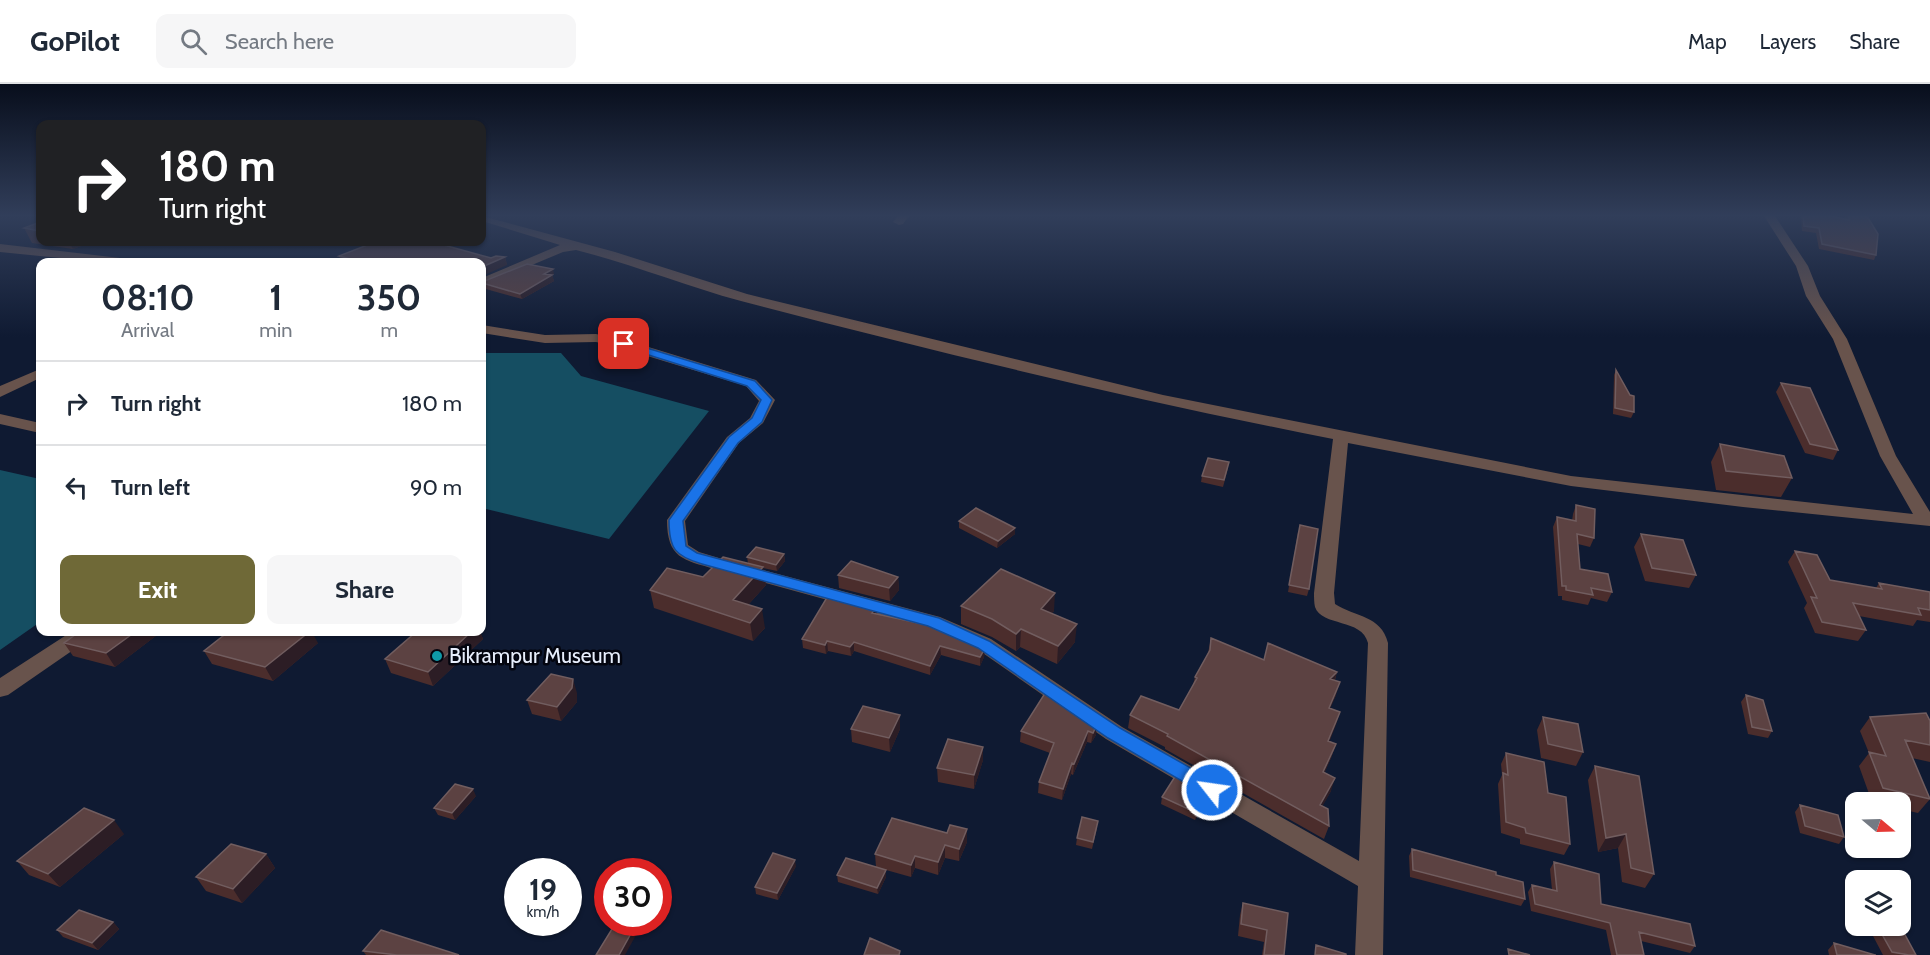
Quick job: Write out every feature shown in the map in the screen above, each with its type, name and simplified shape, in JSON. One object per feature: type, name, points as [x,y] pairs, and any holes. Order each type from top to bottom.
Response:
[{"type":"street","points":[[486,280],[542,257]]},
{"type":"street","points":[[616,257],[742,297],[920,342],[1163,400],[1341,436],[1571,481],[1743,502],[1928,520]]},
{"type":"street","points":[[1796,257],[1813,296],[1840,339],[1888,456],[1928,520]]},
{"type":"street","points":[[486,330],[545,339],[596,338],[751,383],[767,400],[757,420],[733,440],[676,520],[676,534],[680,548],[692,556],[722,565],[933,622],[984,644],[1114,733],[1370,880]]},
{"type":"street","points":[[0,392],[36,375]]},
{"type":"street","points":[[0,419],[36,427]]},
{"type":"street","points":[[1341,436],[1324,593],[1325,607],[1373,629],[1378,636],[1369,955]]},
{"type":"street","points":[[0,689],[79,636]]},
{"type":"water","points":[[486,353],[561,353],[581,376],[709,411],[609,539],[486,509]]},
{"type":"water","points":[[0,470],[36,478],[36,625],[0,650]]},
{"type":"building","points":[[341,257],[505,257],[486,265],[486,258]]},
{"type":"building","points":[[527,264],[553,269],[544,274],[552,275],[520,294],[486,284],[486,280]]},
{"type":"building","points":[[1616,370],[1630,395],[1634,396],[1634,412],[1615,408]]},
{"type":"building","points":[[1781,383],[1810,388],[1838,450],[1810,444]]},
{"type":"building","points":[[1720,444],[1784,456],[1792,478],[1726,471]]},
{"type":"building","points":[[1208,458],[1229,462],[1224,480],[1202,476]]},
{"type":"building","points":[[1576,505],[1595,509],[1594,538],[1577,534],[1580,569],[1608,574],[1612,592],[1591,588],[1593,595],[1566,590],[1566,586],[1562,586],[1557,517],[1576,521]]},
{"type":"building","points":[[976,508],[1015,528],[998,541],[959,521]]},
{"type":"building","points":[[1300,525],[1318,529],[1309,589],[1289,585]]},
{"type":"building","points":[[1641,534],[1683,540],[1696,575],[1652,568]]},
{"type":"building","points":[[756,547],[784,554],[776,565],[747,557]]},
{"type":"building","points":[[1795,551],[1817,555],[1830,580],[1882,589],[1879,583],[1930,592],[1930,610],[1918,608],[1921,615],[1853,603],[1866,630],[1822,622],[1811,597],[1817,598]]},
{"type":"building","points":[[723,557],[763,567],[733,600],[762,609],[750,623],[650,590],[667,568],[703,577]]},
{"type":"building","points":[[851,561],[898,577],[889,588],[838,575]]},
{"type":"building","points":[[1001,569],[1055,593],[1041,609],[1077,624],[1058,646],[1021,629],[1016,634],[992,619],[961,606]]},
{"type":"building","points":[[829,594],[877,607],[872,613],[946,629],[985,648],[980,657],[940,646],[930,666],[854,642],[850,647],[827,641],[825,645],[802,639]]},
{"type":"building","points":[[74,636],[129,636],[106,653],[64,643]]},
{"type":"building","points":[[223,636],[304,636],[265,667],[204,651]]},
{"type":"building","points":[[411,636],[467,636],[428,672],[385,659]]},
{"type":"building","points":[[1211,638],[1264,660],[1268,643],[1337,672],[1330,679],[1340,682],[1329,708],[1340,712],[1328,741],[1336,744],[1323,772],[1335,778],[1320,805],[1328,809],[1329,826],[1167,736],[1168,734],[1130,715],[1141,696],[1179,710],[1210,650]]},
{"type":"building","points":[[551,674],[573,679],[572,688],[557,707],[527,700]]},
{"type":"building","points":[[1047,690],[1097,724],[1093,733],[1088,731],[1074,764],[1072,763],[1063,789],[1039,782],[1054,743],[1021,731]]},
{"type":"building","points":[[1746,695],[1763,700],[1772,731],[1752,727]]},
{"type":"building","points":[[863,706],[900,715],[889,738],[851,729]]},
{"type":"building","points":[[1926,713],[1930,721],[1930,745],[1905,740],[1930,799],[1911,795],[1911,792],[1883,788],[1869,752],[1886,756],[1870,717]]},
{"type":"building","points":[[1543,717],[1578,724],[1583,752],[1548,744]]},
{"type":"building","points":[[948,739],[983,747],[974,775],[937,768]]},
{"type":"building","points":[[1506,753],[1544,762],[1548,793],[1566,797],[1570,844],[1526,833],[1525,828],[1506,822],[1503,773],[1508,775]]},
{"type":"building","points":[[1595,766],[1639,776],[1654,874],[1631,868],[1626,834],[1606,838]]},
{"type":"building","points":[[1176,775],[1208,793],[1197,813],[1162,797]]},
{"type":"building","points":[[455,784],[473,789],[452,813],[434,808]]},
{"type":"building","points":[[1800,805],[1838,815],[1844,837],[1805,826]]},
{"type":"building","points":[[84,808],[114,820],[48,874],[17,861]]},
{"type":"building","points":[[1082,817],[1098,821],[1093,842],[1077,838]]},
{"type":"building","points":[[892,818],[947,833],[950,825],[967,829],[959,849],[945,845],[938,862],[915,856],[911,865],[875,854]]},
{"type":"building","points":[[231,844],[266,854],[233,889],[196,877]]},
{"type":"building","points":[[1412,849],[1496,872],[1496,875],[1523,882],[1525,899],[1413,870]]},
{"type":"building","points":[[773,853],[795,860],[777,893],[755,887]]},
{"type":"building","points":[[846,858],[886,870],[877,888],[837,875]]},
{"type":"building","points":[[1554,862],[1599,874],[1601,904],[1690,924],[1695,946],[1639,932],[1644,955],[1617,955],[1610,923],[1535,904],[1532,885],[1557,891]]},
{"type":"building","points":[[1243,903],[1288,913],[1284,955],[1264,955],[1267,930],[1241,924]]},
{"type":"building","points":[[79,910],[113,922],[92,943],[57,930]]},
{"type":"building","points":[[381,930],[459,955],[397,955],[363,951]]},
{"type":"building","points":[[608,936],[630,936],[619,955],[596,955]]},
{"type":"building","points":[[1883,936],[1906,936],[1916,955],[1909,955],[1892,952]]},
{"type":"building","points":[[870,938],[900,951],[899,955],[864,955]]},
{"type":"building","points":[[1834,943],[1875,955],[1837,955]]},
{"type":"building","points":[[1316,945],[1346,954],[1346,955],[1315,955]]},
{"type":"building","points":[[1508,949],[1530,955],[1509,955]]},
{"type":"place","name":"Bikrampur Museum","points":[[437,656]]},
{"type":"route","points":[[624,344],[751,383],[767,400],[757,420],[733,440],[676,520],[676,534],[680,548],[692,556],[707,561],[933,622],[984,644],[1114,733],[1212,790]]}]
